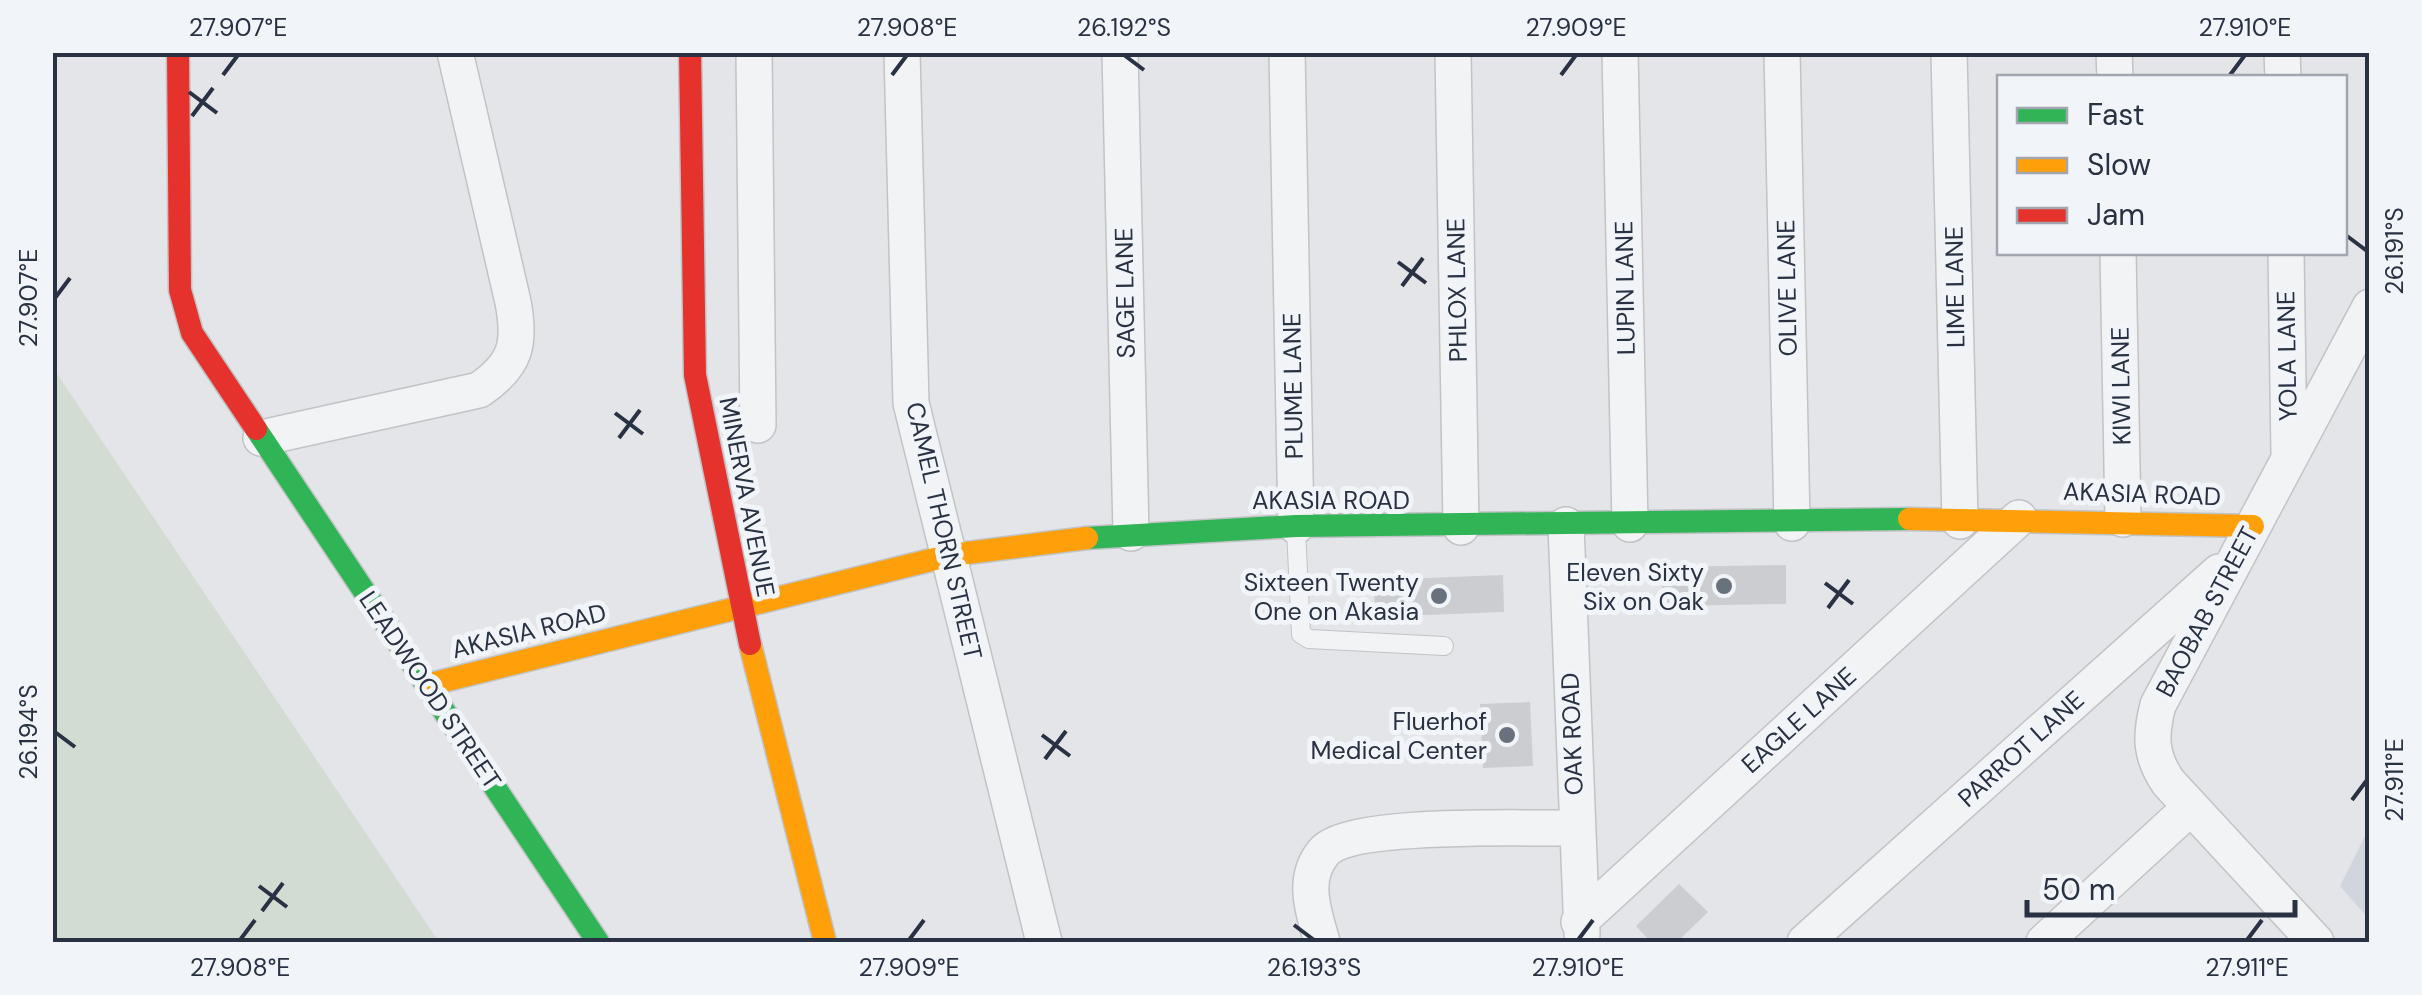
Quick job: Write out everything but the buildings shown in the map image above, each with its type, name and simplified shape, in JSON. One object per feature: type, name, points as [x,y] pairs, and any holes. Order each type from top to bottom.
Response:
[{"type":"street","name":"LEADWOOD STREET","points":[[178,52],[183,311],[205,356],[598,942]]},
{"type":"street","points":[[262,438],[479,390],[507,367],[516,353],[519,336],[513,302],[454,52]]},
{"type":"street","name":"MINERVA AVENUE","points":[[690,52],[695,375],[740,606],[825,942]]},
{"type":"street","points":[[754,52],[758,425]]},
{"type":"street","name":"CAMEL THORN STREET","points":[[902,52],[911,403],[1044,942]]},
{"type":"street","name":"SAGE LANE","points":[[1120,52],[1130,533]]},
{"type":"street","name":"PLUME LANE","points":[[1287,52],[1296,526]]},
{"type":"street","name":"PHLOX LANE","points":[[1453,52],[1461,527]]},
{"type":"street","name":"LUPIN LANE","points":[[1620,52],[1630,524]]},
{"type":"street","name":"OLIVE LANE","points":[[1782,52],[1792,523]]},
{"type":"street","name":"LIME LANE","points":[[1949,52],[1960,522]]},
{"type":"street","name":"KIWI LANE","points":[[2118,255],[2124,519]]},
{"type":"street","name":"YOLA LANE","points":[[2286,255],[2289,459]]},
{"type":"street","name":"BAOBAB STREET","points":[[2304,938],[2156,764],[2152,728],[2158,706],[2370,306]]},
{"type":"street","name":"AKASIA ROAD","points":[[428,685],[950,555],[1130,533],[1296,526],[1960,522],[2020,518],[2124,519],[2246,540]]},
{"type":"street","name":"EAGLE LANE","points":[[1581,932],[2020,518]]},
{"type":"street","name":"OAK ROAD","points":[[1566,526],[1581,932]]},
{"type":"street","name":"PARROT LANE","points":[[1805,942],[2246,540]]},
{"type":"street","points":[[2044,942],[2191,807]]},
{"type":"street","points":[[1322,942],[1310,884],[1315,866],[1336,842],[1389,832],[1575,828]]},
{"type":"lane","name":"PLUME LANE","points":[[1296,526],[1301,634],[1309,639],[1444,646]]},
{"type":"shaded area","points":[[53,368],[439,942],[53,942]]},
{"type":"shaded area","points":[[2369,828],[2369,919],[2340,886]]},
{"type":"traffic: fast","points":[[256,429],[598,942]]},
{"type":"traffic: fast","points":[[1087,538],[1296,526],[1909,519]]},
{"type":"traffic: slow","points":[[1909,519],[2253,526]]},
{"type":"traffic: slow","points":[[427,685],[951,555],[1087,538]]},
{"type":"traffic: slow","points":[[750,644],[825,942]]},
{"type":"traffic: jam","points":[[178,52],[180,290],[192,333],[256,429]]},
{"type":"traffic: jam","points":[[690,52],[695,375],[750,644]]},
{"type":"place","name":"Eleven Sixty Six on Oak","points":[[1724,586]]},
{"type":"place","name":"Sixteen Twenty One on Akasia","points":[[1439,596]]},
{"type":"place","name":"Fluerhof Medical Center","points":[[1507,735]]}]
